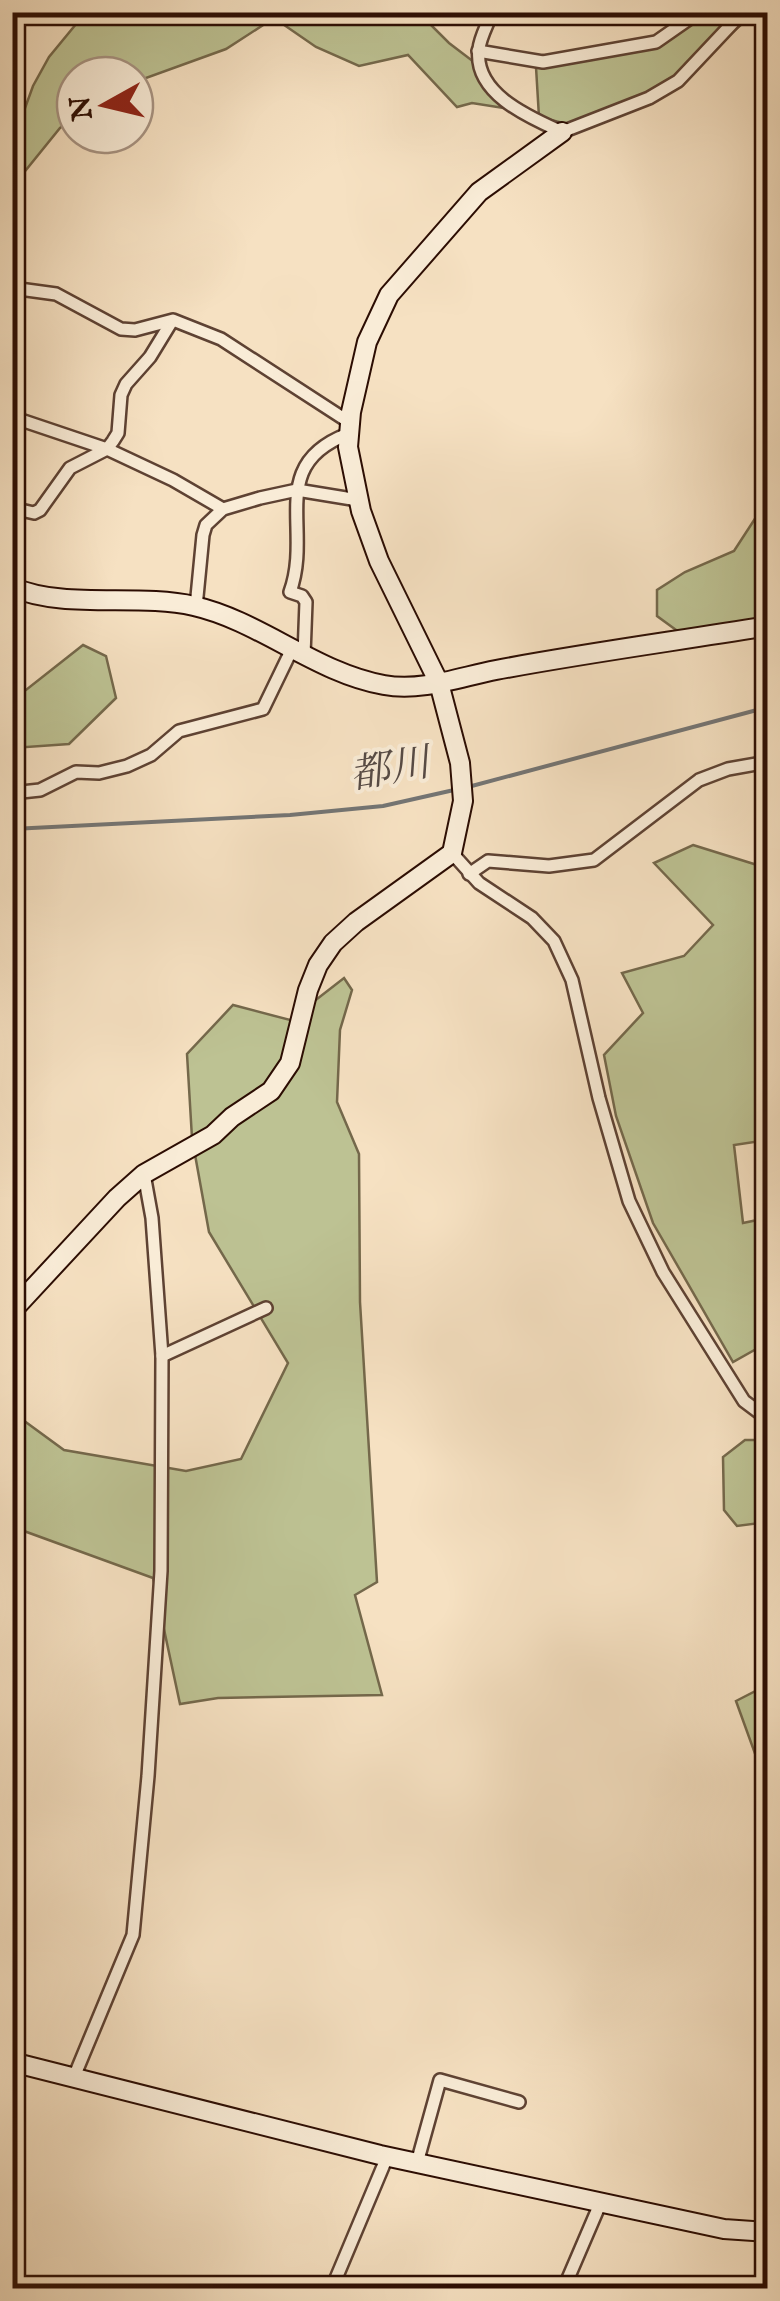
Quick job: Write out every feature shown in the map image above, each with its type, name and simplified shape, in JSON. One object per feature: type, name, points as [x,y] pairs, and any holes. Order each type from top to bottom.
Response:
[{"type":"street","points":[[492,12],[478,50],[482,70],[500,95],[520,113],[562,132]]},
{"type":"street","points":[[478,50],[543,62],[656,42],[699,12]]},
{"type":"street","points":[[12,1311],[144,1174],[213,1135],[271,1091],[290,1064],[308,990],[334,943],[356,922],[452,853],[463,801],[462,780],[440,683],[379,562],[358,500],[349,428],[367,342],[389,295],[479,192],[562,132],[649,98],[678,82],[743,12]]},
{"type":"street","points":[[12,288],[56,294],[121,329],[135,330],[173,320],[221,340],[349,428]]},
{"type":"street","points":[[12,508],[34,513],[40,510],[70,468],[106,449],[118,432],[121,395],[126,384],[150,358],[173,320]]},
{"type":"street","points":[[12,417],[106,449],[222,509]]},
{"type":"street","points":[[12,793],[40,790],[76,772],[98,773],[127,766],[151,755],[179,731],[263,709],[298,652],[306,602],[290,592],[298,563],[297,476],[308,461],[349,428]]},
{"type":"street","points":[[196,606],[202,535],[222,509],[297,490],[358,500]]},
{"type":"street","points":[[12,587],[44,595],[156,600],[196,606],[381,685],[409,687],[768,626]]},
{"type":"street","points":[[469,874],[488,861],[549,866],[594,860],[699,780],[728,769],[768,762]]},
{"type":"street","points":[[452,853],[469,874],[532,918],[554,941],[572,980],[599,1098],[630,1201],[664,1272],[744,1402],[768,1418]]},
{"type":"street","points":[[74,2077],[133,1936],[148,1776],[161,1570],[162,1356],[152,1218],[144,1174]]},
{"type":"street","points":[[162,1356],[266,1308]]},
{"type":"street","points":[[12,2062],[417,2164],[724,2229],[768,2232]]},
{"type":"street","points":[[417,2164],[440,2080],[519,2102]]},
{"type":"street","points":[[332,2288],[388,2157]]},
{"type":"street","points":[[564,2288],[600,2204]]},
{"type":"green space","points":[[86,12],[419,13],[474,62],[510,109],[472,103],[457,107],[408,55],[359,66],[316,47],[274,18],[226,49],[155,75],[155,55],[55,55],[55,134],[13,186],[12,126],[24,111],[49,57]]},
{"type":"green space","points":[[706,13],[755,13],[673,83],[567,124],[539,117],[536,67],[663,44]]},
{"type":"green space","points":[[767,507],[767,620],[687,638],[657,616],[657,590],[685,572],[734,551],[760,511]]},
{"type":"green space","points":[[83,645],[106,656],[116,698],[69,744],[13,748],[13,687],[26,690]]},
{"type":"green space","points":[[693,845],[767,868],[767,1140],[734,1145],[743,1223],[767,1218],[767,1343],[733,1362],[653,1223],[616,1116],[604,1055],[643,1013],[622,973],[684,956],[713,925],[654,863]]},
{"type":"green space","points":[[344,978],[352,990],[340,1030],[337,1102],[359,1154],[360,1302],[377,1582],[355,1595],[382,1695],[218,1698],[180,1704],[153,1578],[13,1527],[12,1412],[64,1450],[186,1471],[241,1459],[288,1363],[209,1232],[192,1138],[187,1054],[233,1005],[290,1020]]},
{"type":"green space","points":[[745,1440],[767,1440],[767,1522],[737,1526],[724,1510],[723,1457]]},
{"type":"green space","points":[[767,1685],[767,1801],[736,1701]]},
{"type":"waterway","name":"都川","points":[[468,787],[768,707]]},
{"type":"waterway","name":"都川","points":[[12,829],[290,815],[383,806],[454,790]]}]
